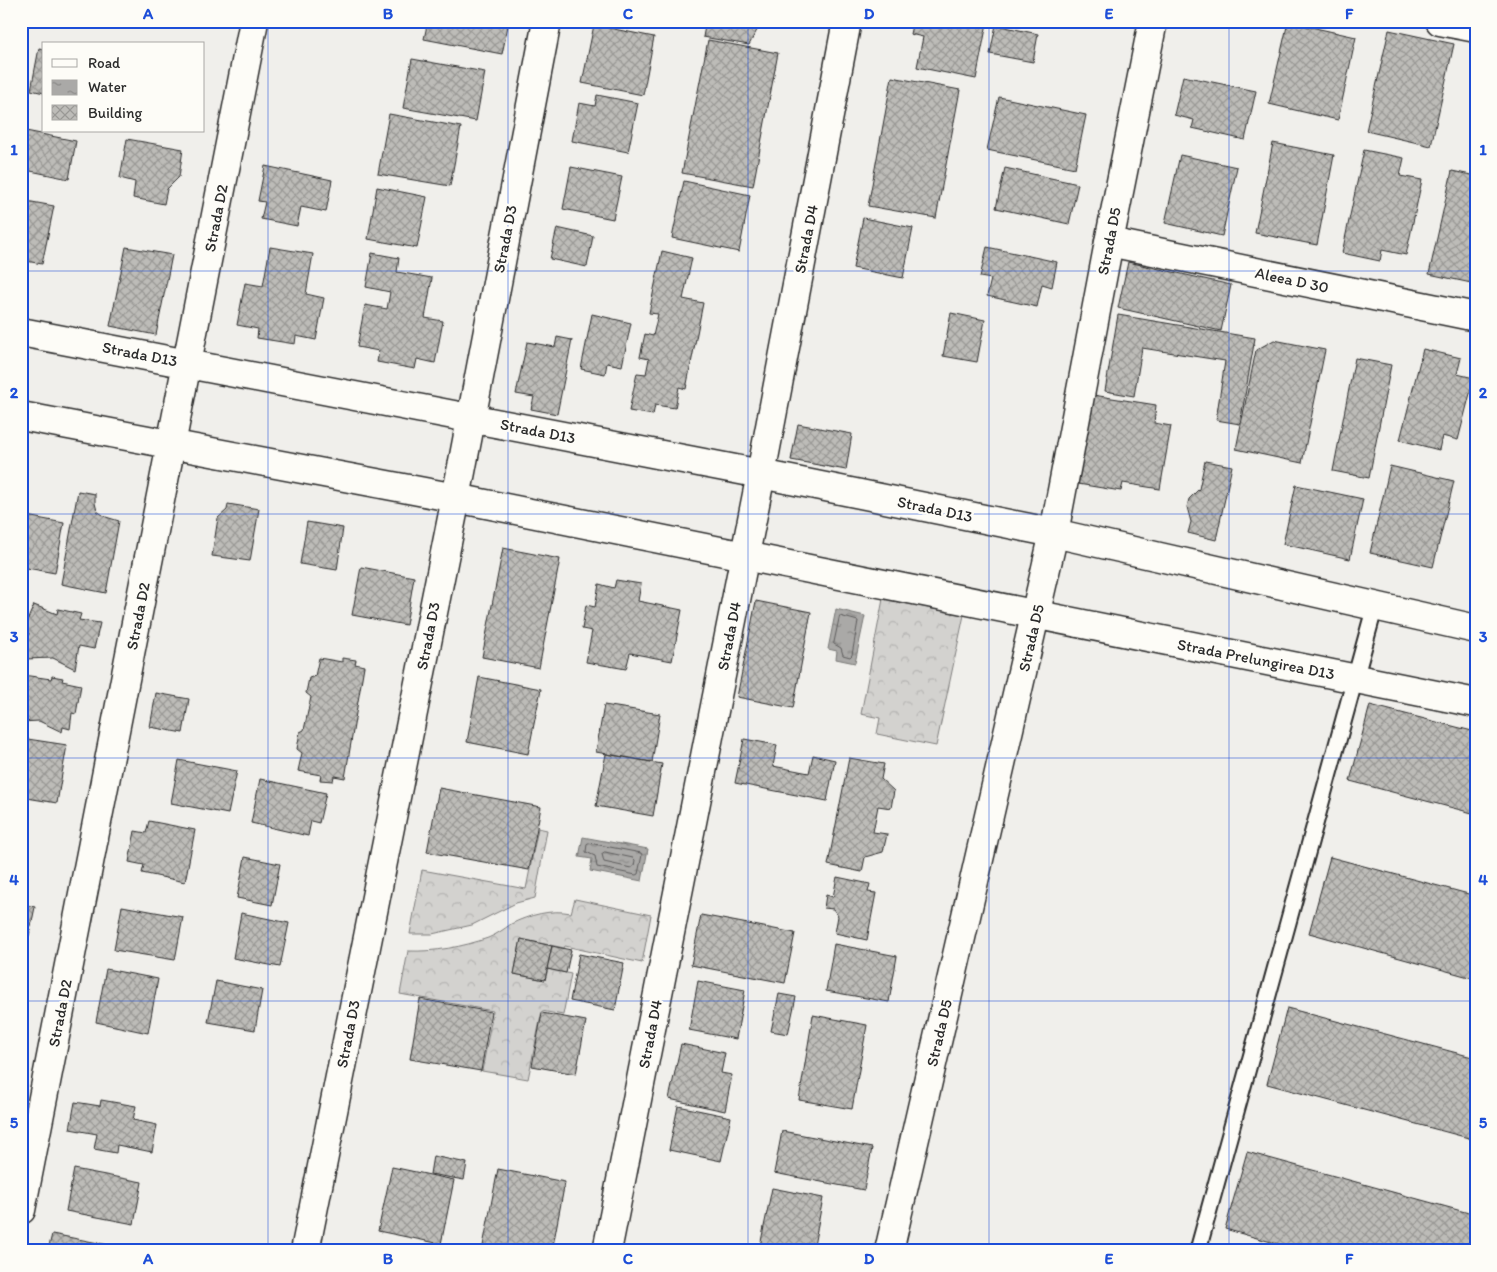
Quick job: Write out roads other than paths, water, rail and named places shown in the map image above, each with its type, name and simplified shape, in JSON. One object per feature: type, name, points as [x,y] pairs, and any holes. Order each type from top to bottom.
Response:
[{"type":"street","name":"Strada D2","points":[[21,1210],[254,21]]},
{"type":"street","name":"Strada D3","points":[[305,1251],[456,498],[547,21]]},
{"type":"street","name":"Strada D4","points":[[607,1251],[761,474],[847,21]]},
{"type":"street","name":"Strada D5","points":[[889,1251],[1054,533],[1153,21]]},
{"type":"street","points":[[1440,21],[1476,28]]},
{"type":"street","name":"Aleea D 30","points":[[1109,242],[1476,318]]},
{"type":"street","name":"Strada D13","points":[[21,332],[761,474],[1054,533]]},
{"type":"street","points":[[21,416],[456,498],[1036,615]]},
{"type":"street","points":[[1054,533],[1476,629]]},
{"type":"street","name":"Strada Prelungirea D13","points":[[1036,615],[1476,703]]},
{"type":"lane","points":[[1198,1250],[1375,606]]},
{"type":"water","points":[[836,609],[865,616],[855,663],[836,659],[837,651],[828,649]]},
{"type":"water","points":[[583,837],[648,849],[642,881],[590,871],[592,859],[579,857]]}]
